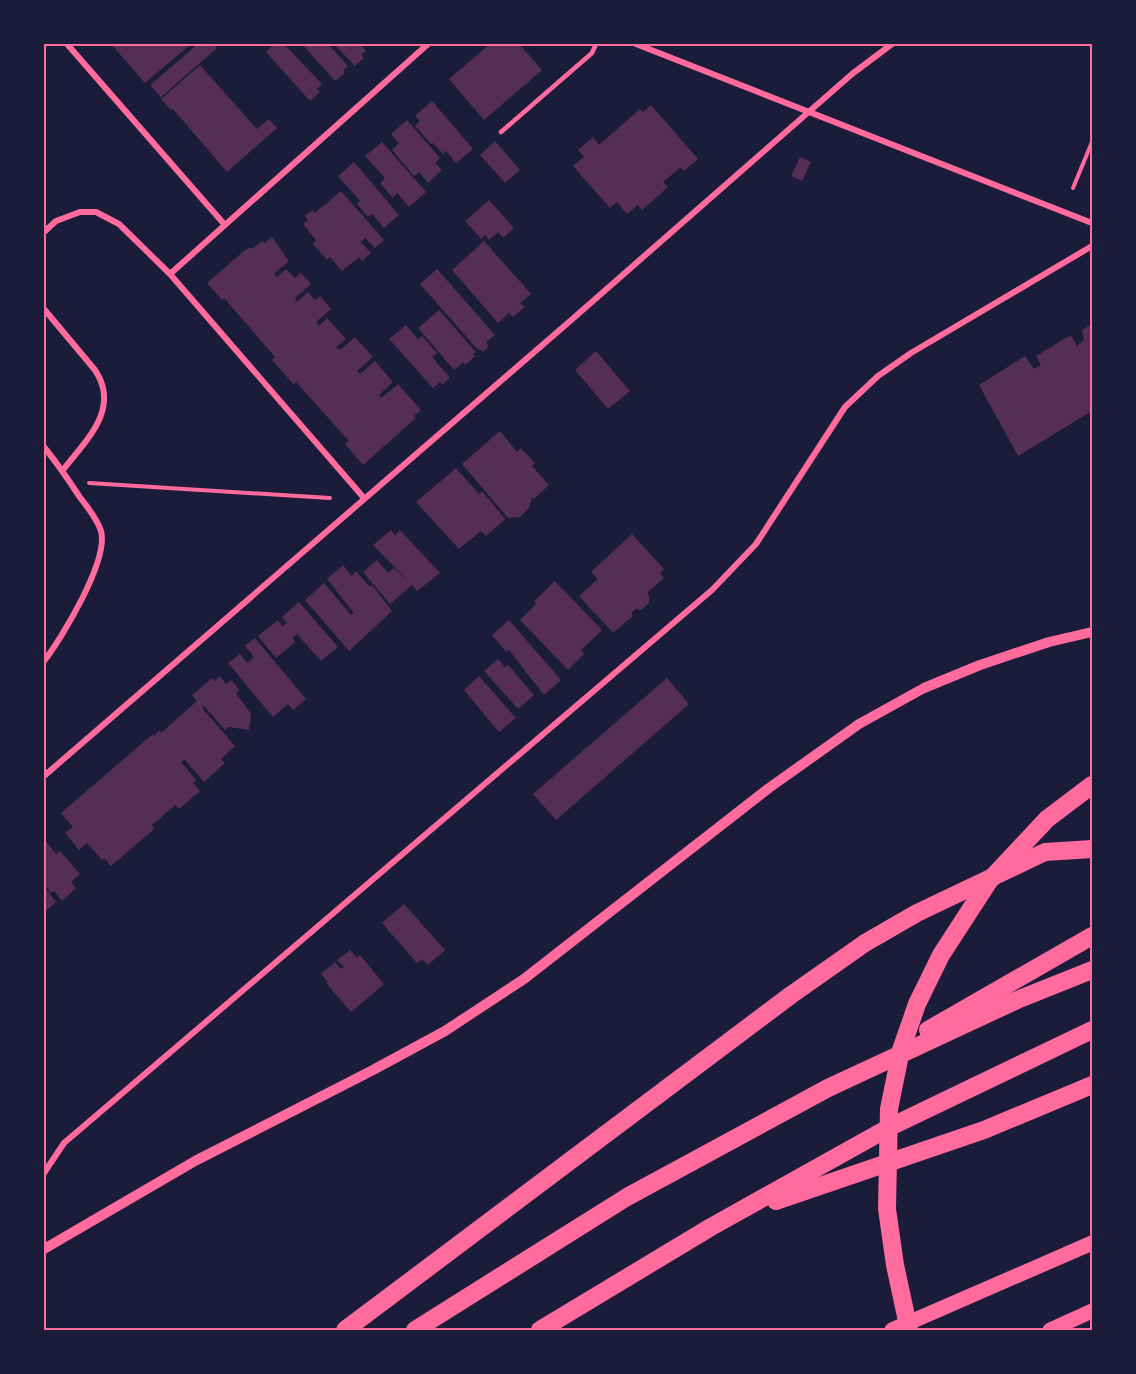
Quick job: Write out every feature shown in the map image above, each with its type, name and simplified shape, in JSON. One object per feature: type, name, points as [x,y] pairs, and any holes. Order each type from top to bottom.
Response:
[{"type":"highway","points":[[909,1330],[895,1265],[887,1209],[890,1109],[901,1050],[917,1004],[941,955],[988,882],[1047,819],[1092,784]]},
{"type":"highway","points":[[345,1330],[792,995],[865,943],[917,914],[1045,852],[1092,849]]},
{"type":"highway","points":[[415,1330],[627,1197],[828,1088],[1086,939]]},
{"type":"highway","points":[[828,1088],[1017,1000],[1092,970]]},
{"type":"highway","points":[[540,1330],[711,1227],[890,1127],[1092,1030]]},
{"type":"highway","points":[[734,1215],[984,1130],[1092,1085]]},
{"type":"main road","points":[[892,1330],[1092,1243]]},
{"type":"main road","points":[[1050,1330],[1092,1311]]},
{"type":"street","points":[[67,44],[224,224]]},
{"type":"street","points":[[170,274],[428,44]]},
{"type":"street","points":[[636,44],[1092,223]]},
{"type":"street","points":[[44,776],[852,74],[892,44]]},
{"type":"street","points":[[44,232],[56,221],[80,212],[96,212],[119,224],[170,274],[364,498]]},
{"type":"street","points":[[44,1173],[64,1143],[712,590],[756,544],[845,407],[878,376],[910,353],[1092,246]]},
{"type":"street","points":[[44,309],[95,370],[102,381],[105,393],[105,406],[101,417],[91,435],[63,470]]},
{"type":"street","points":[[44,447],[63,470],[96,519],[102,540],[98,562],[78,605],[44,661]]},
{"type":"street","points":[[44,1249],[195,1161],[445,1031],[524,979],[769,788],[859,724],[924,688],[980,665],[1049,642],[1092,632]]},
{"type":"lane","points":[[501,132],[592,52],[596,44]]},
{"type":"path","points":[[1073,188],[1092,142]]},
{"type":"path","points":[[74,487],[93,482],[330,498]]},
{"type":"building","points":[[111,44],[191,44],[145,83]]},
{"type":"building","points":[[198,44],[213,44],[217,48],[161,97],[150,85]]},
{"type":"building","points":[[268,44],[284,44],[322,84],[317,89],[320,92],[310,101],[266,52],[271,47]]},
{"type":"building","points":[[302,44],[328,44],[348,66],[343,71],[345,73],[335,81]]},
{"type":"building","points":[[334,44],[360,44],[366,51],[361,55],[364,58],[355,66]]},
{"type":"building","points":[[490,44],[519,44],[542,70],[484,120],[449,79]]},
{"type":"building","points":[[200,65],[257,129],[269,119],[277,128],[227,172],[173,109],[171,110],[161,99]]},
{"type":"building","points":[[432,101],[473,149],[456,163],[446,151],[443,154],[433,143],[431,144],[415,126],[420,121],[415,116]]},
{"type":"building","points":[[651,105],[698,159],[684,171],[681,167],[663,182],[668,187],[642,210],[638,205],[627,214],[617,202],[610,208],[573,166],[584,157],[578,150],[593,137],[599,145],[640,109],[643,112]]},
{"type":"building","points":[[407,120],[440,158],[435,163],[442,170],[428,183],[419,172],[414,176],[392,150],[399,143],[391,134]]},
{"type":"building","points":[[495,141],[520,170],[505,183],[480,155]]},
{"type":"building","points":[[382,142],[426,192],[409,207],[397,193],[393,198],[380,183],[385,178],[365,156]]},
{"type":"building","points":[[800,157],[811,162],[802,181],[791,176]]},
{"type":"building","points":[[354,162],[399,215],[384,228],[372,214],[368,217],[357,204],[360,201],[338,176]]},
{"type":"building","points":[[341,191],[384,240],[375,248],[365,238],[361,242],[371,253],[362,261],[359,257],[342,271],[330,257],[327,260],[313,244],[316,240],[303,224],[308,220],[305,216],[312,210],[315,213]]},
{"type":"building","points":[[489,200],[514,228],[503,238],[498,232],[489,240],[485,235],[481,239],[465,221]]},
{"type":"building","points":[[272,237],[289,261],[274,274],[277,277],[286,269],[295,278],[301,273],[311,284],[295,298],[297,302],[308,292],[315,300],[320,296],[331,309],[316,322],[319,326],[327,318],[346,339],[336,347],[340,350],[355,337],[373,357],[357,371],[360,374],[375,361],[393,382],[379,395],[381,398],[398,384],[421,410],[414,416],[416,418],[363,465],[345,444],[349,441],[296,382],[294,385],[272,360],[275,357],[224,298],[222,300],[207,283],[244,251],[250,247],[252,249],[262,241],[265,243]]},
{"type":"building","points":[[484,241],[531,294],[520,303],[525,307],[513,317],[509,313],[498,323],[452,270]]},
{"type":"building","points":[[437,269],[495,335],[486,342],[489,346],[483,352],[478,350],[420,284]]},
{"type":"building","points":[[439,310],[476,352],[473,354],[475,356],[465,365],[463,362],[454,370],[418,328]]},
{"type":"building","points":[[1092,324],[1092,411],[1018,456],[979,385],[1025,356],[1034,369],[1041,365],[1036,356],[1071,335],[1077,346],[1084,340],[1082,330]]},
{"type":"building","points":[[406,325],[418,339],[422,336],[437,353],[432,357],[450,378],[442,385],[440,382],[433,388],[389,339]]},
{"type":"building","points":[[596,351],[630,391],[608,409],[575,370]]},
{"type":"building","points":[[500,431],[517,452],[521,448],[535,463],[532,466],[549,485],[534,499],[532,497],[529,508],[520,517],[508,518],[462,464]]},
{"type":"building","points":[[456,468],[479,494],[482,491],[505,519],[486,536],[481,531],[459,549],[416,502]]},
{"type":"building","points":[[391,530],[395,535],[400,530],[440,573],[417,591],[412,585],[390,604],[363,572],[377,560],[388,573],[394,568],[410,583],[373,545]]},
{"type":"building","points":[[632,534],[664,569],[660,573],[664,578],[647,593],[649,603],[641,610],[636,609],[631,613],[633,616],[613,633],[579,596],[598,579],[591,572]]},
{"type":"building","points":[[343,565],[352,576],[356,571],[370,587],[372,585],[392,611],[349,651],[305,600],[324,583],[351,615],[354,613],[327,579]]},
{"type":"building","points":[[555,581],[602,630],[581,650],[584,654],[568,670],[520,620],[536,604],[534,601]]},
{"type":"building","points":[[299,602],[338,647],[321,661],[297,634],[292,638],[295,642],[276,658],[258,636],[278,620],[282,626],[287,623],[282,617]]},
{"type":"building","points":[[509,620],[561,680],[544,695],[509,650],[506,652],[492,635]]},
{"type":"building","points":[[255,638],[306,699],[293,710],[288,704],[273,717],[228,663],[240,654],[247,663],[254,657],[245,646]]},
{"type":"building","points":[[498,659],[505,667],[508,665],[534,695],[518,709],[484,671]]},
{"type":"building","points":[[220,676],[226,684],[231,680],[239,690],[236,693],[251,714],[249,730],[229,727],[225,730],[204,706],[202,708],[235,746],[221,759],[225,763],[204,782],[185,760],[181,762],[196,780],[193,783],[200,791],[179,809],[175,805],[152,825],[154,829],[111,866],[104,858],[102,860],[87,843],[79,850],[65,833],[73,827],[61,813],[153,734],[154,736],[160,730],[161,733],[197,701],[192,695],[212,678],[215,681]]},
{"type":"building","points":[[479,676],[516,718],[499,732],[464,690]]},
{"type":"building","points":[[667,678],[689,704],[556,820],[533,794]]},
{"type":"building","points":[[44,839],[56,854],[60,851],[80,874],[71,882],[76,888],[62,901],[44,884]]},
{"type":"building","points":[[44,886],[56,902],[44,913]]},
{"type":"building","points":[[404,904],[445,950],[428,965],[422,959],[417,963],[382,923]]},
{"type":"building","points":[[350,950],[357,958],[360,955],[384,984],[351,1012],[321,974],[335,962],[341,969],[344,967],[337,960]]}]
